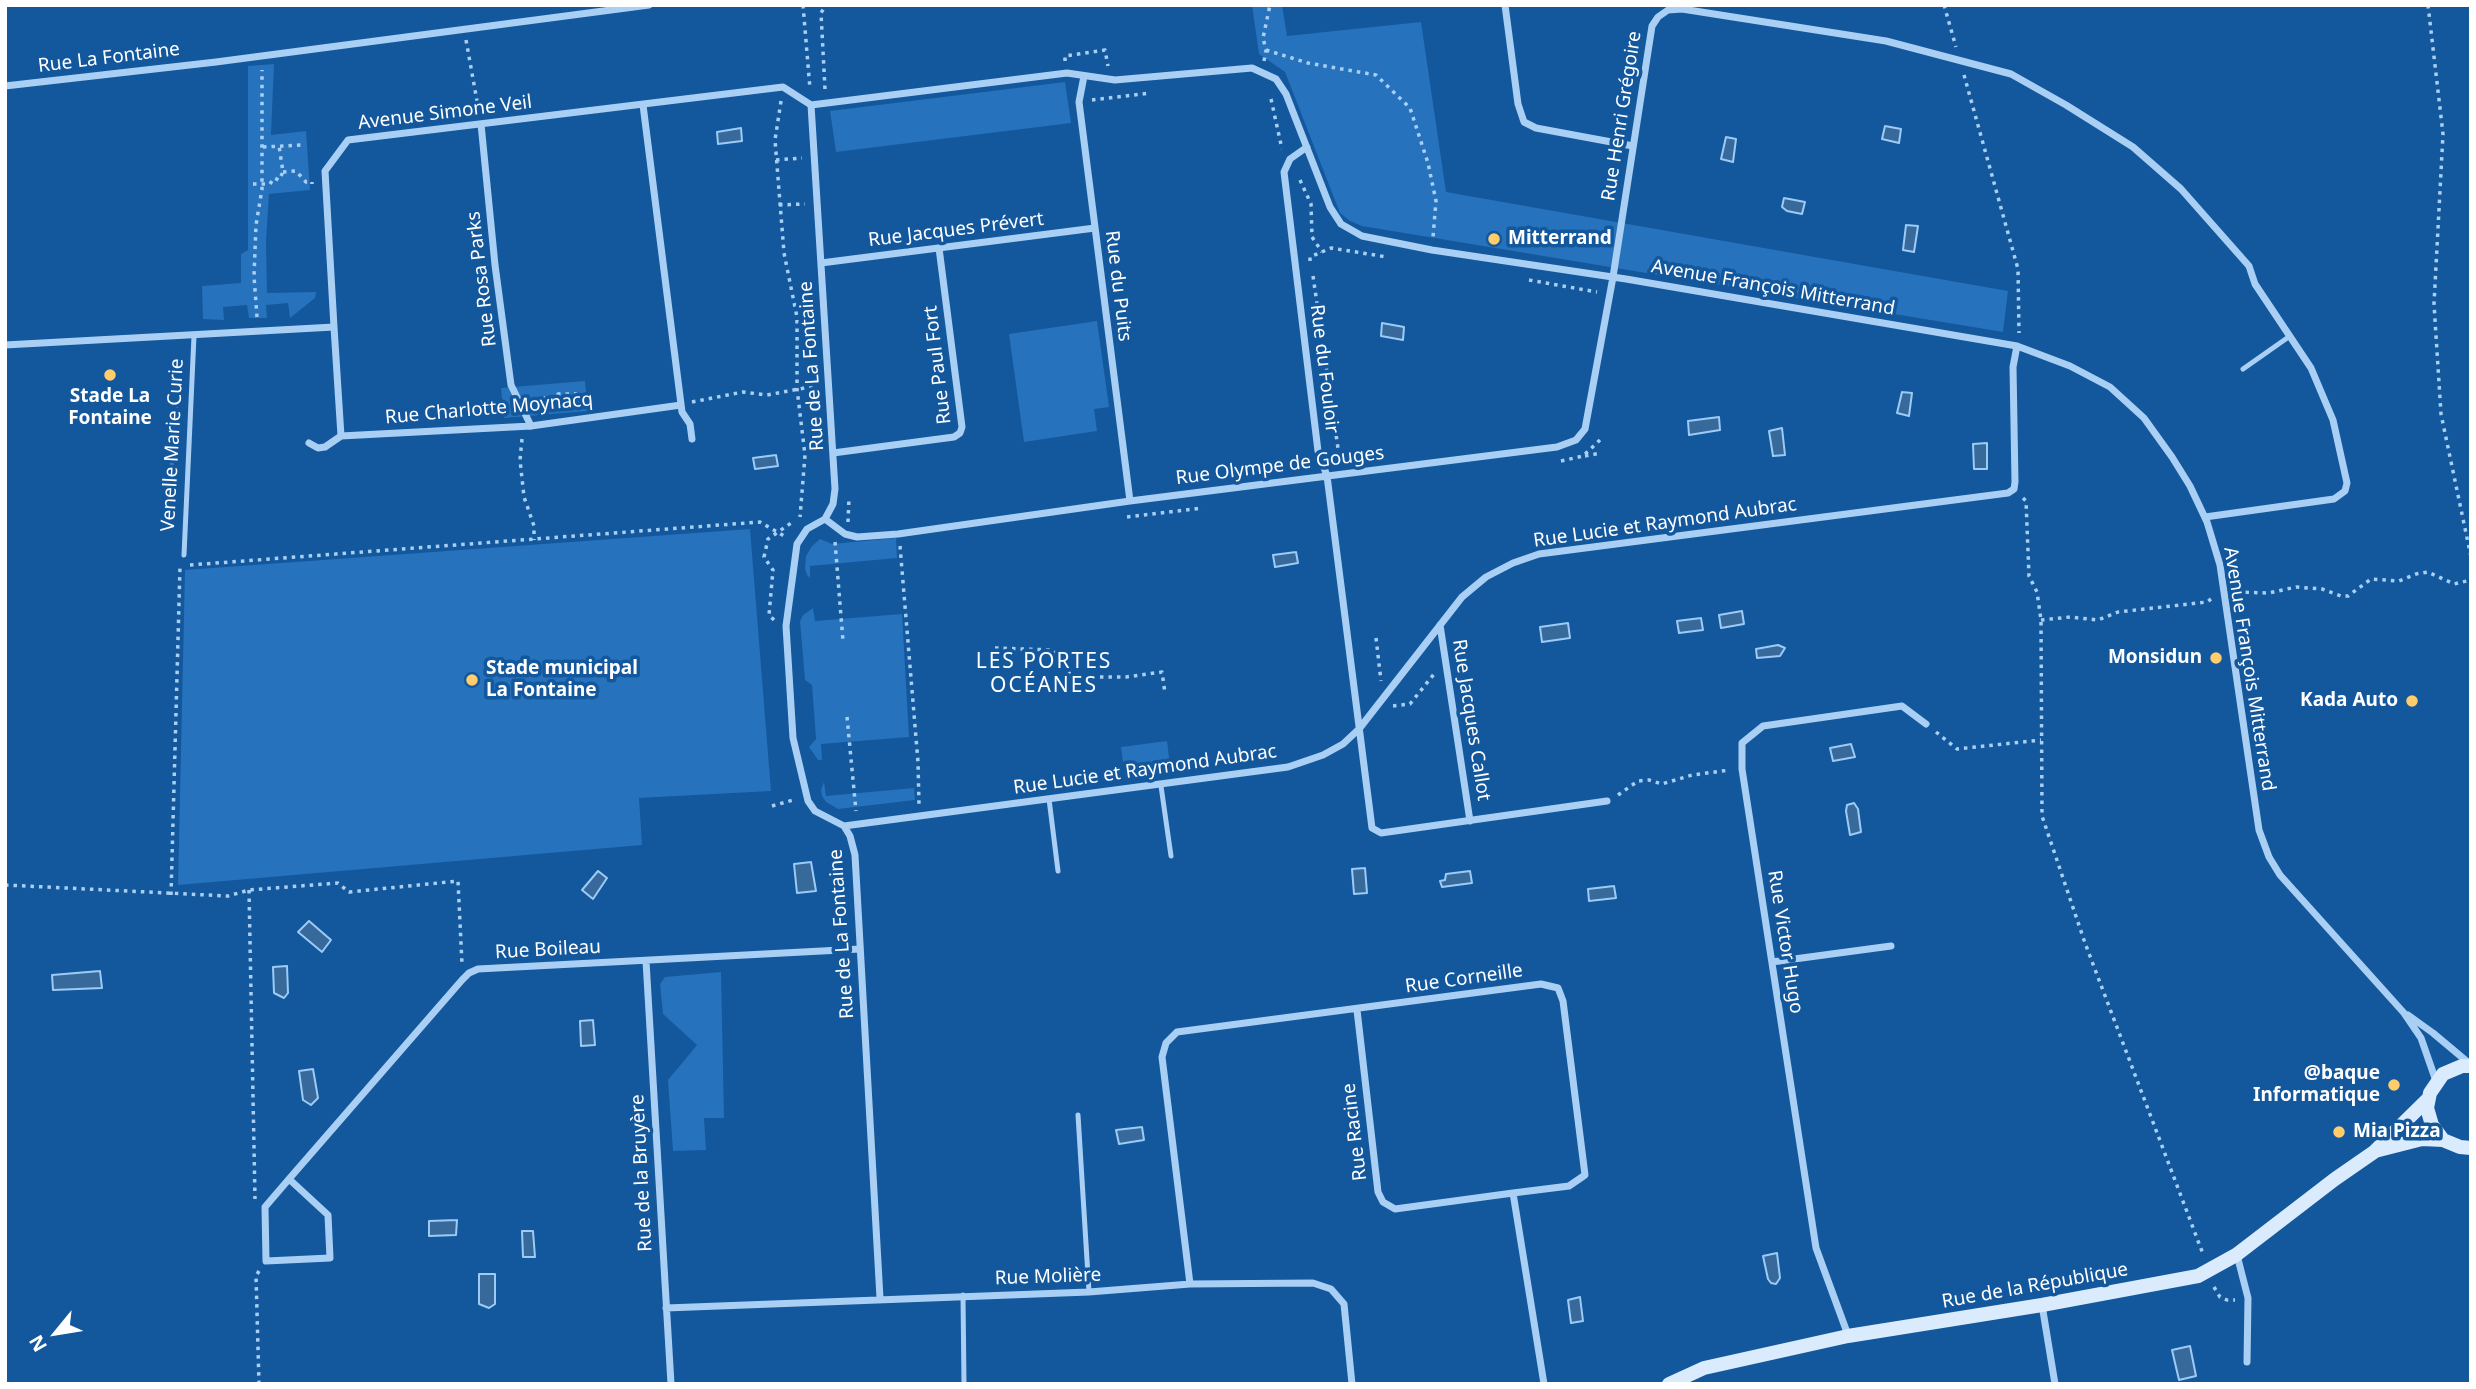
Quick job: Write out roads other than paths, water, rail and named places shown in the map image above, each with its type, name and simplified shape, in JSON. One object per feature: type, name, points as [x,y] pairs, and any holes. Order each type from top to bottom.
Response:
[{"type":"street","name":"Rue La Fontaine","points":[[5,86],[216,62],[649,5]]},
{"type":"street","points":[[1505,5],[1518,104],[1524,122],[1536,128],[1633,146]]},
{"type":"street","name":"Rue Henri Grégoire","points":[[1613,277],[1652,26],[1658,17],[1668,10],[1682,9],[1886,41],[2011,74],[2133,147],[2181,189],[2249,266],[2255,284],[2311,368],[2333,419],[2347,483],[2345,491],[2334,499],[2205,517]]},
{"type":"street","name":"Avenue François Mitterrand","points":[[1084,76],[1115,80],[1252,68],[1276,79],[1286,94],[1325,195],[1340,224],[1362,236],[1432,250],[1613,277],[2017,346],[2070,366],[2110,387],[2144,418],[2190,486],[2205,517],[2220,565],[2259,830],[2269,857],[2280,875],[2404,1013],[2421,1038],[2436,1082]]},
{"type":"street","points":[[811,105],[1067,73],[1084,76]]},
{"type":"street","name":"Rue du Puits","points":[[1084,76],[1079,102],[1130,501]]},
{"type":"street","name":"Avenue Simone Veil","points":[[334,327],[325,171],[348,140],[783,87],[811,105]]},
{"type":"street","points":[[643,104],[682,412],[690,424],[692,439]]},
{"type":"street","name":"Rue de La Fontaine","points":[[811,105],[835,489],[833,503],[825,519],[807,529],[797,544],[786,626],[793,738],[808,801],[815,811],[844,826],[855,855],[880,1298]]},
{"type":"street","name":"Rue Rosa Parks","points":[[481,124],[495,265],[511,385],[531,426]]},
{"type":"street","name":"Rue du Fouloir","points":[[1307,146],[1290,159],[1284,172],[1318,451],[1327,476],[1359,729]]},
{"type":"street","name":"Rue Jacques Prévert","points":[[821,263],[1095,228]]},
{"type":"street","name":"Rue Paul Fort","points":[[833,453],[954,437],[960,433],[962,427],[939,248]]},
{"type":"street","name":"Rue Olympe de Gouges","points":[[825,519],[845,534],[857,537],[898,534],[1130,501],[1558,447],[1576,440],[1586,429],[1613,277]]},
{"type":"street","points":[[5,345],[334,327],[341,436]]},
{"type":"street","name":"Rue Lucie et Raymond Aubrac","points":[[844,826],[1161,786],[1288,767],[1323,755],[1343,744],[1359,729],[1462,597],[1486,577],[1539,554],[2008,493],[2014,489],[2013,368],[2017,346]]},
{"type":"street","name":"Rue Charlotte Moynacq","points":[[309,443],[318,448],[325,447],[341,436],[531,426],[681,405]]},
{"type":"street","name":"Rue Jacques Callot","points":[[1440,625],[1470,821]]},
{"type":"street","name":"Rue Victor Hugo","points":[[1848,1336],[1816,1248],[1742,768],[1742,743],[1763,726],[1902,706],[1926,724]]},
{"type":"street","name":"Rue Jacques Callot","points":[[1359,729],[1372,828],[1381,834],[1607,801]]},
{"type":"street","points":[[1772,962],[1891,946]]},
{"type":"street","name":"Rue Boileau","points":[[289,1179],[328,1215],[330,1258],[266,1261],[265,1207],[289,1179],[462,980],[478,969],[860,949]]},
{"type":"street","name":"Rue de la Bruyère","points":[[646,961],[671,1384]]},
{"type":"street","name":"Rue Corneille","points":[[1190,1284],[1162,1057],[1167,1043],[1177,1032],[1541,984],[1558,988],[1563,1001],[1585,1175],[1569,1186],[1513,1193]]},
{"type":"street","name":"Rue Racine","points":[[1357,1010],[1378,1192],[1383,1202],[1395,1209],[1513,1193]]},
{"type":"street","name":"Avenue François Mitterrand","points":[[2404,1013],[2471,1065]]},
{"type":"street","points":[[2443,1140],[2429,1117],[2428,1099],[2436,1082],[2452,1069],[2471,1065]]},
{"type":"street","name":"Rue de la République","points":[[1669,1384],[1704,1368],[1848,1336],[2042,1305],[2198,1276],[2236,1255],[2374,1152],[2428,1099]]},
{"type":"street","name":"Rue de la République","points":[[2374,1152],[2398,1143],[2422,1139],[2443,1140],[2471,1148]]},
{"type":"street","points":[[1513,1193],[1544,1384]]},
{"type":"street","points":[[2236,1255],[2248,1298],[2247,1362]]},
{"type":"street","name":"Rue Molière","points":[[666,1308],[1089,1292],[1190,1284],[1313,1283],[1331,1289],[1344,1304],[1352,1384]]},
{"type":"street","points":[[2042,1305],[2055,1384]]},
{"type":"lane","name":"Venelle Marie Curie","points":[[184,555],[194,336]]},
{"type":"lane","points":[[2243,369],[2290,336]]},
{"type":"lane","points":[[1161,786],[1171,856]]},
{"type":"lane","points":[[1049,799],[1058,871]]},
{"type":"lane","points":[[1078,1115],[1089,1292]]},
{"type":"lane","points":[[963,1296],[964,1384]]},
{"type":"place","name":"Mitterrand","points":[[1494,239]]},
{"type":"place","name":"Stade La Fontaine","points":[[110,375]]},
{"type":"place","name":"Monsidun","points":[[2216,658]]},
{"type":"place","name":"Stade municipal La Fontaine","points":[[472,680]]},
{"type":"place","name":"Kada Auto","points":[[2412,701]]},
{"type":"place","name":"@baque Informatique","points":[[2394,1085]]},
{"type":"place","name":"Mia Pizza","points":[[2339,1132]]},
{"type":"district","name":"LES PORTES OCÉANES","points":[[1044,674]]}]
